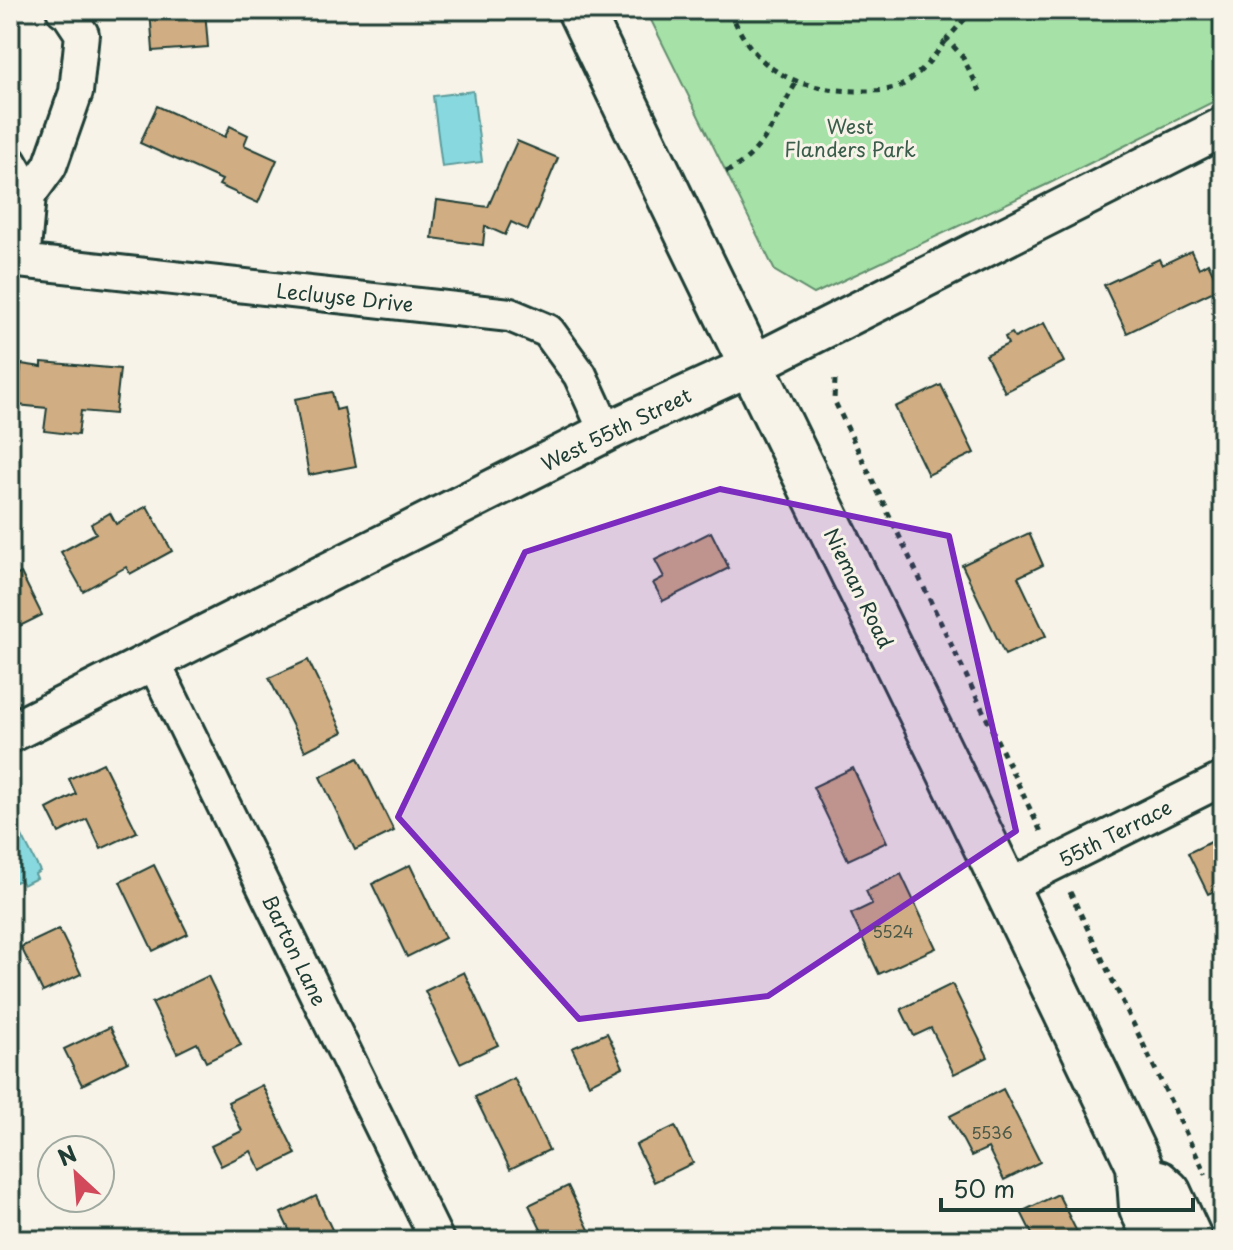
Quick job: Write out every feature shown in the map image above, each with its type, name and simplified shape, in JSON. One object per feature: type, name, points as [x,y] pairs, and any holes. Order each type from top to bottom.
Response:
[{"type":"main road","name":"Nieman Road","points":[[580,10],[1139,1165],[1142,1208],[1157,1240]]},
{"type":"main road","name":"Nieman Road","points":[[1139,1165],[1168,1192],[1190,1240]]},
{"type":"street","name":"Lecluyse Drive","points":[[63,10],[82,34],[76,92],[50,166],[29,195],[16,261],[510,315],[548,331],[580,375],[606,432]]},
{"type":"street","name":"West 55th Street","points":[[10,733],[606,432],[750,366],[1223,127]]},
{"type":"street","points":[[10,162],[29,195]]},
{"type":"street","name":"Barton Lane","points":[[153,661],[437,1240]]},
{"type":"street","name":"55th Terrace","points":[[1007,887],[1223,779]]},
{"type":"path","points":[[730,10],[735,25],[749,46],[772,69],[796,83],[845,91],[878,91],[902,86],[929,63],[973,10]]},
{"type":"path","points":[[1180,10],[1184,18]]},
{"type":"path","points":[[947,39],[962,56],[980,91]]},
{"type":"path","points":[[726,172],[743,164],[758,148],[796,83]]},
{"type":"path","points":[[835,380],[834,400],[1210,1183]]},
{"type":"path","points":[[1216,1197],[1223,1211]]},
{"type":"highlighted area","points":[[720,489],[949,536],[1016,831],[768,996],[579,1019],[398,817],[525,552]]},
{"type":"green space","name":"West Flanders Park","points":[[646,10],[1223,10],[1223,97],[1050,183],[814,294],[775,271]]},
{"type":"water","points":[[473,91],[482,162],[442,167],[433,96]]},
{"type":"water","points":[[12,816],[40,871],[35,874],[37,878],[23,885],[20,880],[10,884]]},
{"type":"building","points":[[150,10],[205,10],[208,47],[153,51]]},
{"type":"building","points":[[157,106],[225,137],[230,126],[248,135],[244,145],[277,160],[258,203],[219,185],[222,180],[140,143]]},
{"type":"building","points":[[517,141],[558,158],[528,230],[511,222],[505,235],[485,226],[483,245],[432,238],[437,200],[488,207]]},
{"type":"building","points":[[1191,251],[1199,268],[1208,263],[1220,288],[1127,333],[1104,285],[1159,259],[1162,265]]},
{"type":"building","points":[[1044,323],[1064,362],[1005,392],[986,355],[1008,344],[1005,337],[1012,333],[1015,338]]},
{"type":"building","points":[[42,362],[120,369],[115,414],[81,411],[78,435],[44,431],[47,408],[17,405],[21,364],[42,367]]},
{"type":"building","points":[[941,385],[974,453],[928,475],[895,407]]},
{"type":"building","points":[[332,392],[336,410],[344,408],[356,466],[309,475],[295,399]]},
{"type":"building","points":[[147,506],[172,551],[130,574],[126,567],[83,591],[61,552],[96,533],[91,524],[110,513],[116,524]]},
{"type":"building","points":[[711,532],[729,568],[663,601],[653,583],[664,577],[655,560]]},
{"type":"building","points":[[1029,533],[1043,565],[1018,577],[1046,636],[1005,655],[962,565]]},
{"type":"building","points":[[21,573],[42,615],[10,631],[10,579]]},
{"type":"building","points":[[308,660],[343,732],[305,751],[269,678]]},
{"type":"building","points":[[358,758],[394,831],[355,850],[320,777]]},
{"type":"building","points":[[103,763],[137,832],[101,849],[87,819],[59,833],[47,809],[76,794],[69,779]]},
{"type":"building","points":[[853,768],[887,842],[848,860],[813,787]]},
{"type":"building","points":[[1223,836],[1223,887],[1208,894],[1188,853]]},
{"type":"building","points":[[154,865],[188,934],[153,951],[120,882]]},
{"type":"building","points":[[410,865],[445,938],[407,957],[372,884]]},
{"type":"building","points":[[901,874],[936,948],[879,974],[851,914],[872,904],[866,891]]},
{"type":"building","points":[[59,929],[81,974],[43,992],[21,947]]},
{"type":"building","points":[[464,972],[498,1045],[460,1063],[425,991]]},
{"type":"building","points":[[208,976],[241,1045],[206,1062],[197,1043],[177,1053],[152,1003]]},
{"type":"building","points":[[952,984],[988,1057],[954,1074],[931,1028],[914,1036],[901,1009]]},
{"type":"building","points":[[110,1027],[128,1062],[82,1085],[64,1049]]},
{"type":"building","points":[[607,1033],[623,1067],[589,1084],[572,1048]]},
{"type":"building","points":[[514,1078],[549,1150],[510,1169],[475,1097]]},
{"type":"building","points":[[262,1085],[296,1154],[261,1171],[251,1151],[221,1166],[211,1146],[242,1131],[228,1102]]},
{"type":"building","points":[[1003,1089],[1040,1162],[1004,1180],[988,1148],[971,1156],[950,1116]]},
{"type":"building","points":[[675,1126],[693,1163],[654,1182],[636,1145]]},
{"type":"building","points":[[568,1186],[594,1240],[546,1240],[529,1205]]},
{"type":"building","points":[[1058,1194],[1081,1240],[1035,1240],[1021,1212]]},
{"type":"building","points":[[316,1196],[337,1240],[294,1240],[281,1213]]}]
